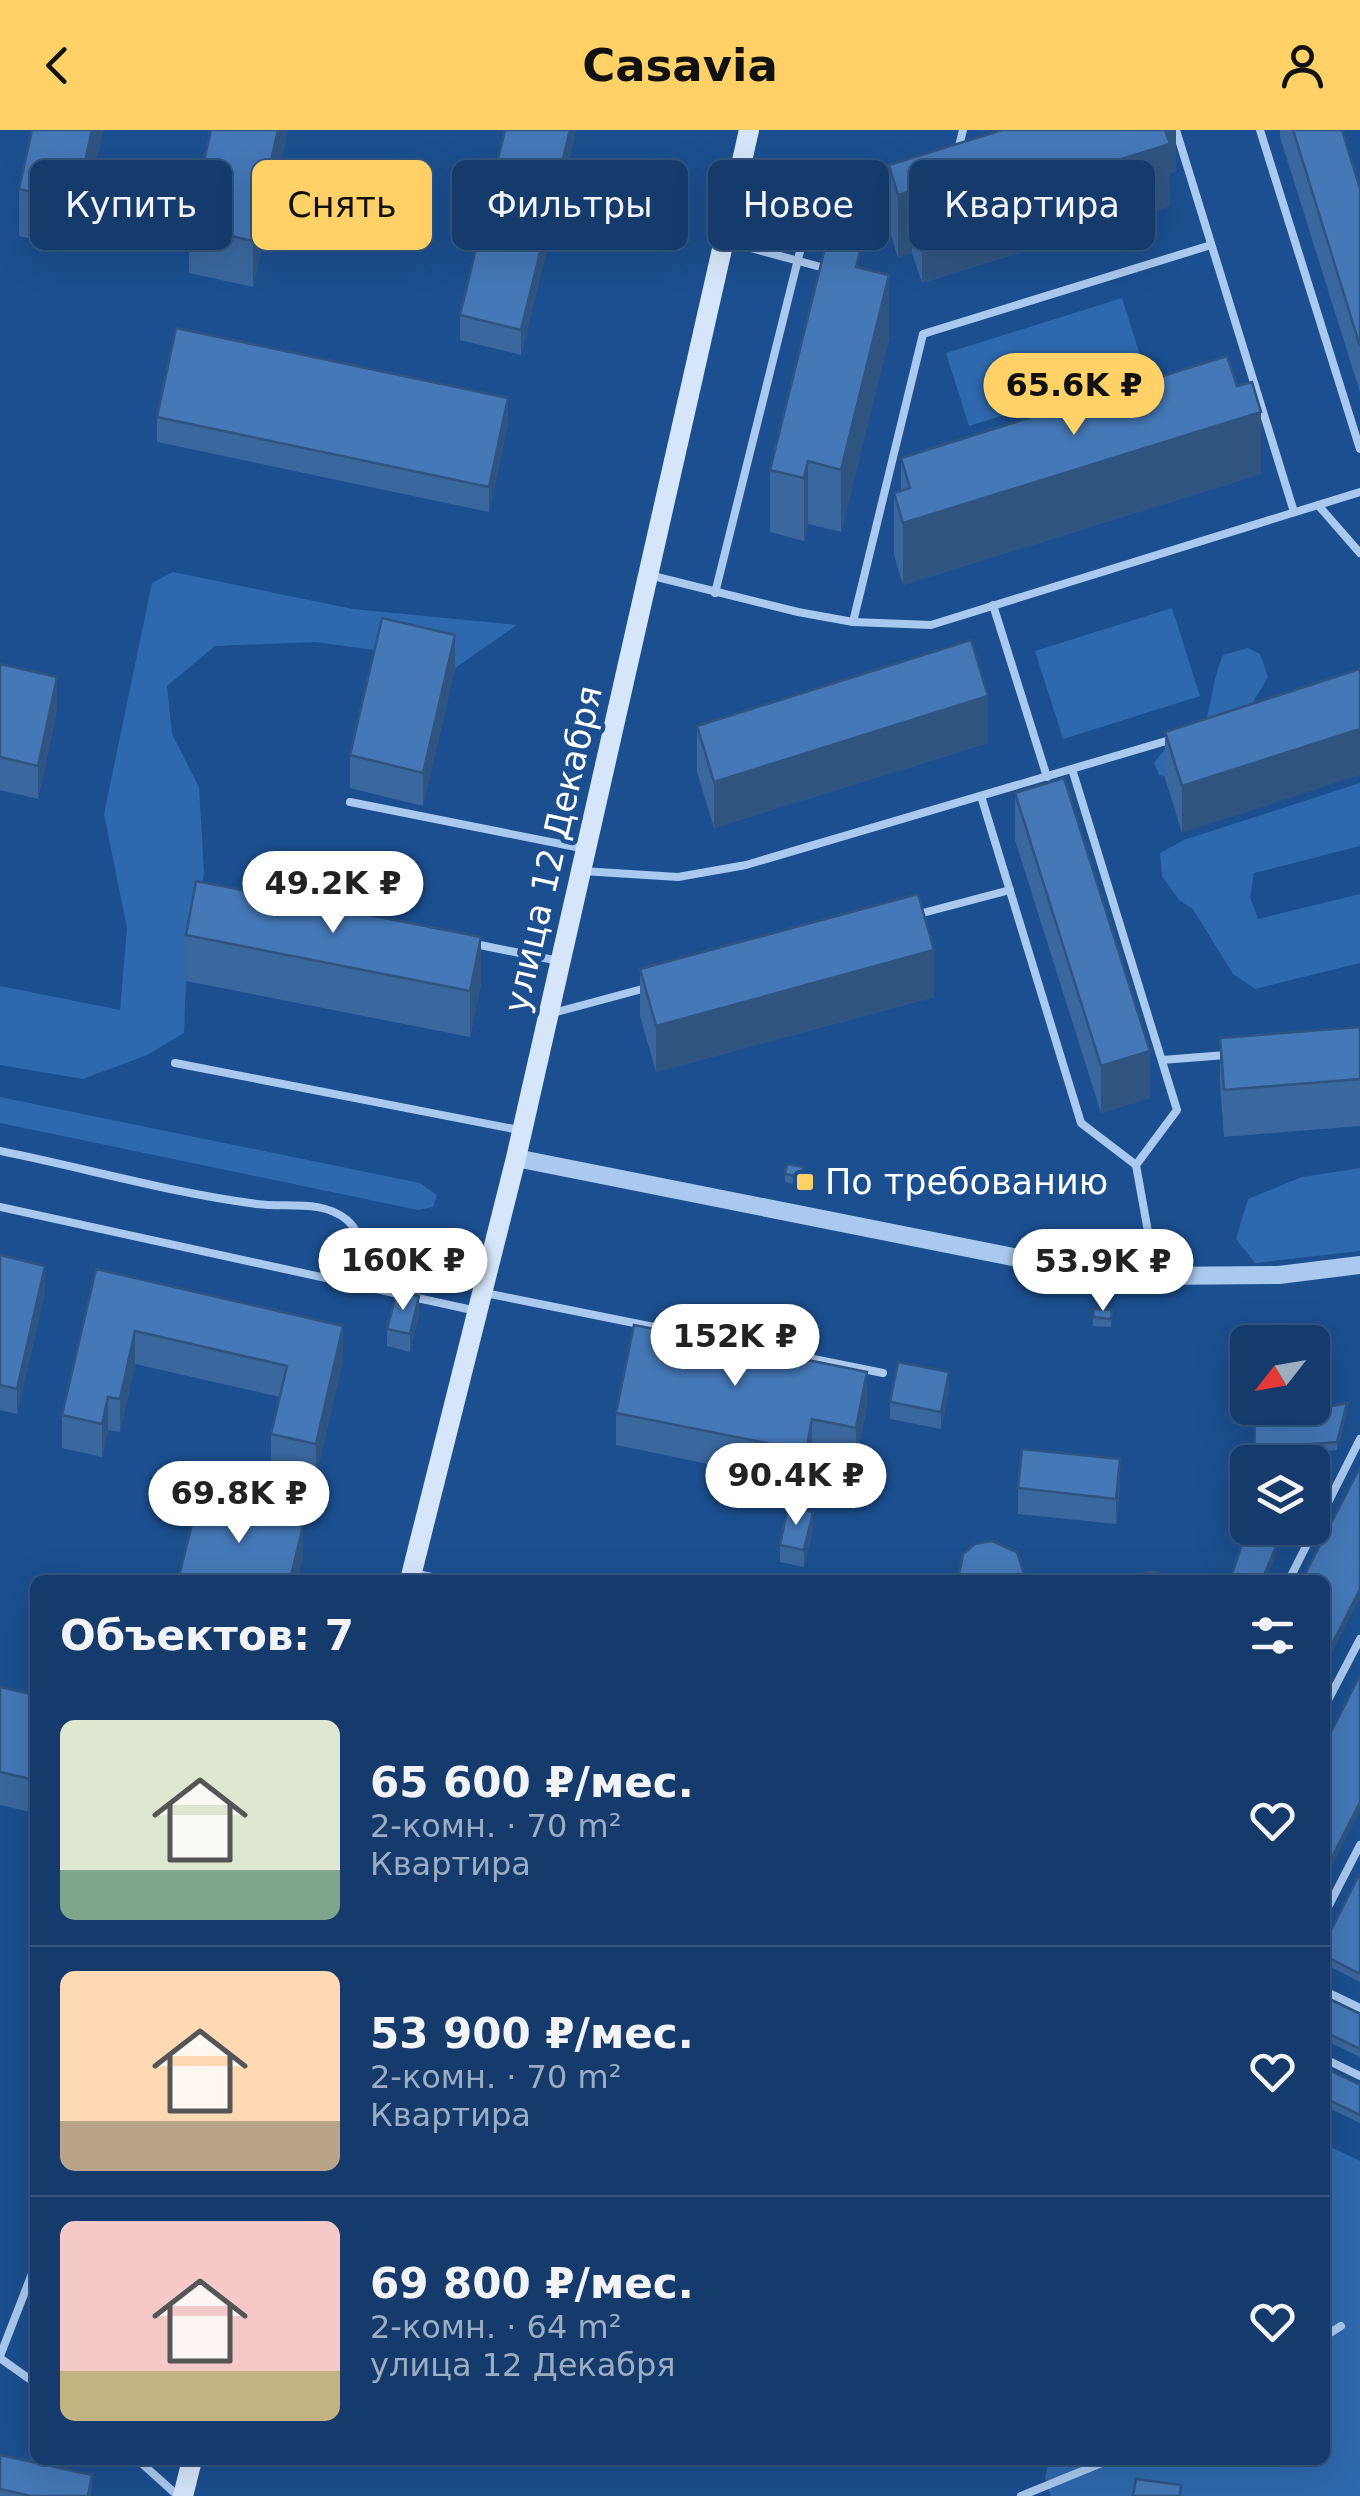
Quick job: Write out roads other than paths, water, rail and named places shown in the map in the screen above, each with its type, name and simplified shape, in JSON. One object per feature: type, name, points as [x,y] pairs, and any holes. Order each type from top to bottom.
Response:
[{"type":"main road","name":"улица 12 Декабря","points":[[742,160],[749,130]]},
{"type":"main road","name":"улица 12 Декабря","points":[[411,1575],[516,1158],[722,250]]},
{"type":"main road","points":[[181,2496],[190,2465]]},
{"type":"street","points":[[516,1158],[1053,1264],[1156,1276],[1278,1275],[1360,1265]]},
{"type":"lane","points":[[957,160],[962,130]]},
{"type":"lane","points":[[1176,130],[1294,512]]},
{"type":"lane","points":[[1260,130],[1360,449]]},
{"type":"lane","points":[[889,185],[899,182]]},
{"type":"lane","points":[[853,622],[924,334],[1212,245]]},
{"type":"lane","points":[[756,250],[842,273],[848,250]]},
{"type":"lane","points":[[715,594],[801,250]]},
{"type":"lane","points":[[1232,374],[1250,368]]},
{"type":"lane","points":[[887,481],[905,476]]},
{"type":"lane","points":[[649,574],[715,594],[853,622],[931,624],[1360,492]]},
{"type":"lane","points":[[1318,504],[1360,553]]},
{"type":"lane","points":[[993,605],[1046,777]]},
{"type":"lane","points":[[582,871],[678,877],[746,865],[1188,735]]},
{"type":"lane","points":[[1072,769],[1177,1110],[1136,1165]]},
{"type":"lane","points":[[981,796],[1081,1123],[1136,1165],[1156,1276]]},
{"type":"lane","points":[[350,802],[586,849]]},
{"type":"lane","points":[[898,920],[1010,890]]},
{"type":"lane","points":[[465,942],[559,961]]},
{"type":"lane","points":[[549,1014],[655,986]]},
{"type":"lane","points":[[1162,1060],[1230,1054]]},
{"type":"lane","points":[[175,1062],[522,1131]]},
{"type":"lane","points":[[0,1150],[256,1204],[304,1205],[328,1211],[347,1220],[358,1237],[362,1259],[356,1285]]},
{"type":"lane","points":[[0,1208],[356,1285],[479,1302],[883,1374]]},
{"type":"lane","points":[[1292,1575],[1360,1438]]},
{"type":"lane","points":[[1330,1696],[1360,1639]]},
{"type":"lane","points":[[1330,1903],[1360,1845]]},
{"type":"lane","points":[[1330,1993],[1360,2008]]},
{"type":"lane","points":[[1330,2061],[1360,2076]]},
{"type":"lane","points":[[30,2279],[0,2357],[30,2380]]},
{"type":"lane","points":[[1330,2333],[1340,2326]]},
{"type":"lane","points":[[144,2465],[181,2496]]},
{"type":"lane","points":[[1021,2496],[1097,2465]]},
{"type":"place","name":"По требованию","points":[[805,1182]]}]
